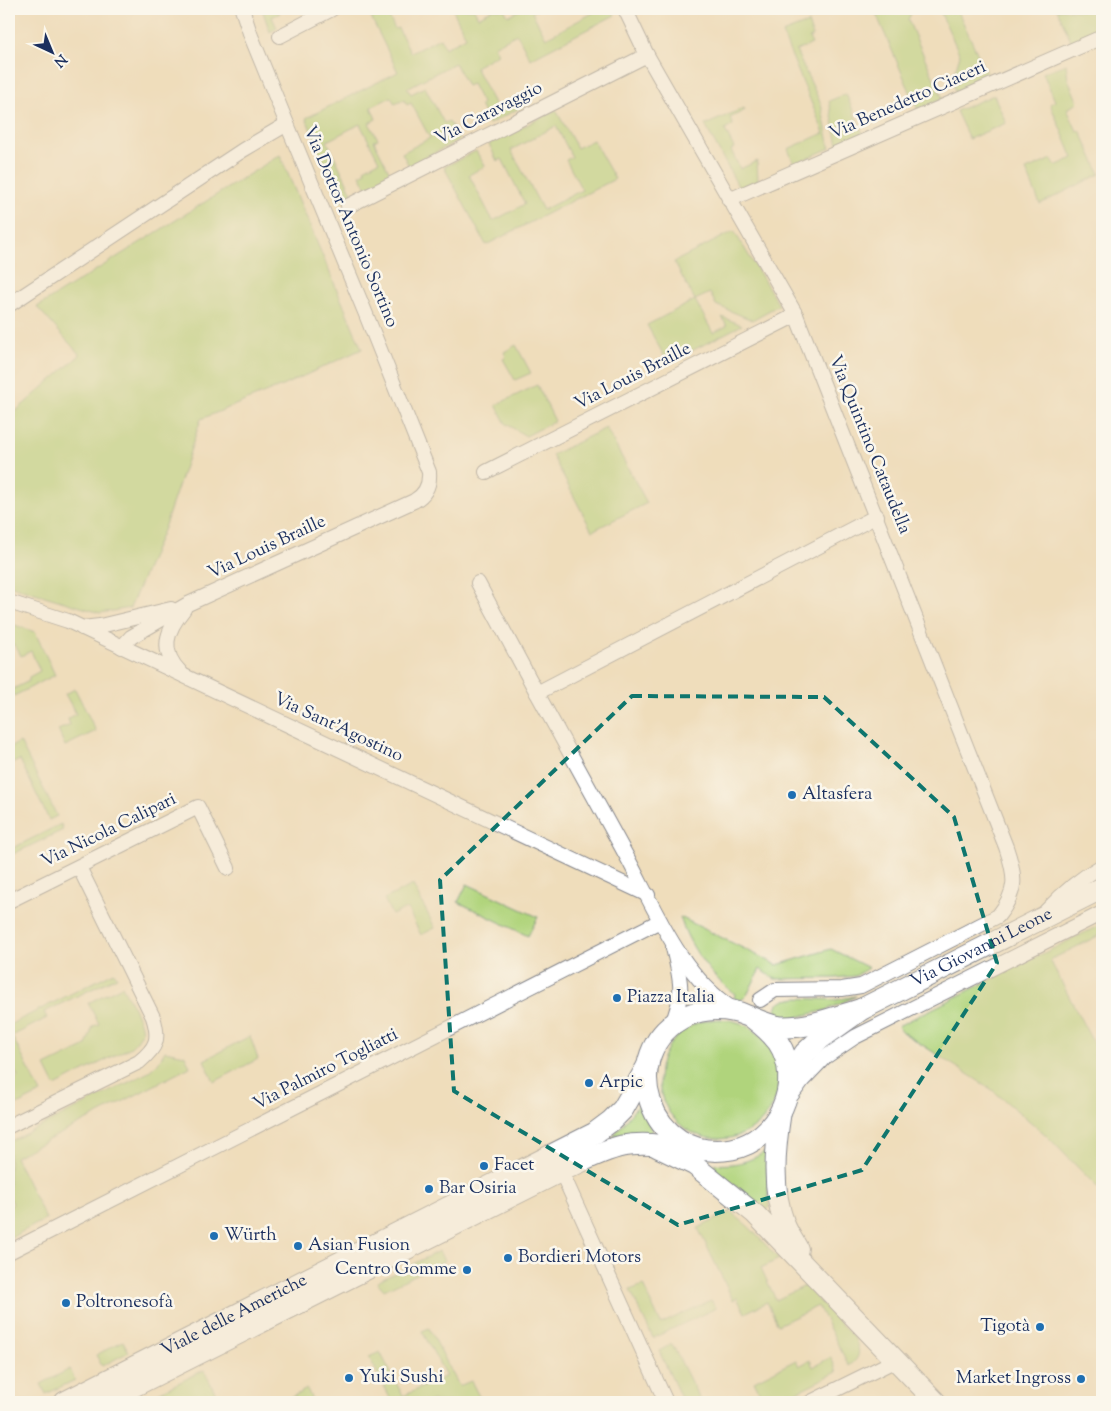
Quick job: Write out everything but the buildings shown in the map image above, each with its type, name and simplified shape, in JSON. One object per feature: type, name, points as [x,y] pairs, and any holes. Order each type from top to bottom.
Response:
[{"type":"main road","name":"Via Giovanni Leone","points":[[862,1009],[1102,888]]},
{"type":"main road","points":[[680,1148],[656,1117],[649,1100],[646,1083],[648,1065],[653,1051],[671,1027],[686,1017],[702,1011],[720,1009],[750,1010],[778,1026],[802,1026],[862,1009]]},
{"type":"main road","points":[[789,1078],[806,1053],[820,1039],[862,1009]]},
{"type":"main road","points":[[750,1010],[779,1044],[786,1060],[789,1078],[788,1091],[776,1146],[775,1182],[780,1209],[786,1227],[815,1276]]},
{"type":"main road","name":"Viale delle Americhe","points":[[64,1402],[595,1134],[623,1109],[648,1065]]},
{"type":"main road","points":[[652,1145],[698,1157],[740,1147],[757,1139],[771,1127],[783,1108]]},
{"type":"main road","points":[[667,1131],[684,1143],[755,1214],[936,1402]]},
{"type":"main road","name":"Viale delle Americhe","points":[[102,1402],[561,1171],[605,1151],[624,1146],[652,1145],[680,1148],[698,1157]]},
{"type":"street","points":[[242,9],[287,124]]},
{"type":"street","points":[[280,36],[332,9]]},
{"type":"street","name":"Via Quintino Cataudella","points":[[625,9],[647,55],[796,315],[877,516],[1012,865],[1015,882],[1007,905],[998,916],[861,986],[842,989],[774,990],[750,1010]]},
{"type":"street","name":"Via Benedetto Ciaceri","points":[[729,200],[1102,37]]},
{"type":"street","name":"Via Caravaggio","points":[[348,206],[647,55]]},
{"type":"street","name":"Via Dottor Antonio Sortino","points":[[9,305],[235,155],[287,124],[427,466],[429,472],[428,486]]},
{"type":"street","name":"Via Louis Braille","points":[[486,472],[796,315]]},
{"type":"street","name":"Via Louis Braille","points":[[122,647],[131,637],[188,604],[414,501],[420,498],[428,486]]},
{"type":"street","points":[[538,693],[877,516]]},
{"type":"street","points":[[478,583],[671,940],[707,988],[719,1000],[750,1010]]},
{"type":"street","name":"Via Sant'Agostino","points":[[9,602],[82,628],[648,895]]},
{"type":"street","points":[[82,628],[100,626],[188,604]]},
{"type":"street","points":[[188,604],[170,629],[167,641],[172,664],[190,680]]},
{"type":"street","name":"Via Nicola Calipari","points":[[9,901],[198,807],[228,868]]},
{"type":"street","points":[[1035,922],[1065,892],[1088,874],[1102,866]]},
{"type":"street","points":[[9,1126],[139,1062],[151,1052],[156,1042],[157,1030],[153,1016],[79,867]]},
{"type":"street","points":[[783,1108],[802,1081],[824,1058],[855,1037],[1102,913]]},
{"type":"street","name":"Via Palmiro Togliatti","points":[[9,1252],[660,921]]},
{"type":"street","points":[[671,940],[682,995],[671,1027]]},
{"type":"street","points":[[561,1171],[666,1402]]},
{"type":"street","points":[[810,1402],[896,1360]]},
{"type":"highlighted area","points":[[632,696],[824,697],[954,817],[997,963],[862,1170],[678,1225],[454,1091],[440,880]]},
{"type":"green space","points":[[262,9],[277,9],[280,13],[272,17],[277,28],[270,32]]},
{"type":"green space","points":[[367,9],[385,9],[395,29],[398,28],[411,53],[440,38],[445,48],[466,37],[453,10],[455,9],[474,9],[478,17],[493,9],[504,9],[508,16],[522,9],[539,9],[532,12],[546,38],[600,9],[612,9],[615,15],[530,59],[517,34],[494,46],[498,54],[475,67],[496,107],[516,97],[522,107],[489,124],[480,105],[482,103],[472,84],[467,86],[455,63],[407,88],[411,94],[425,87],[444,123],[449,121],[459,140],[409,166],[402,153],[430,138],[411,103],[407,105],[404,100],[395,104],[391,97],[371,107],[376,119],[369,123],[378,139],[374,141],[391,175],[367,188],[360,175],[366,172],[364,169],[379,161],[360,124],[327,141],[353,195],[340,202],[306,118],[398,72]]},
{"type":"green space","points":[[874,9],[913,9],[908,20],[943,99],[918,110]]},
{"type":"green space","points":[[939,9],[957,9],[989,79],[956,93],[952,81],[960,55]]},
{"type":"green space","points":[[1057,9],[1102,12],[1102,30],[1072,43]]},
{"type":"green space","points":[[808,23],[813,36],[809,38],[812,44],[796,51],[821,104],[830,148],[794,164],[788,149],[824,133],[782,33]]},
{"type":"green space","points":[[1066,64],[1068,79],[1078,103],[1067,109],[1077,131],[1080,130],[1100,174],[1040,204],[1026,170],[1052,159],[1055,166],[1073,158],[1050,104],[1055,101],[1043,73]]},
{"type":"green space","points":[[846,94],[863,134],[838,145],[829,101]]},
{"type":"green space","points":[[994,95],[1006,123],[969,139],[956,111]]},
{"type":"green space","points":[[744,108],[745,110],[730,118],[733,125],[725,130],[734,148],[731,150],[740,169],[757,161],[758,180],[739,188],[705,125]]},
{"type":"green space","points":[[556,110],[577,148],[593,140],[615,179],[486,245],[444,167],[476,151],[485,166],[469,175],[493,221],[525,204],[502,159],[497,161],[489,144]],"holes":[[[556,126],[572,157],[566,160],[582,190],[543,210],[511,150]]]},
{"type":"green space","points":[[280,155],[362,349],[282,386],[201,419],[164,528],[130,608],[100,613],[9,585],[9,417],[80,355],[37,307]]},
{"type":"green space","points":[[734,231],[779,305],[752,320],[716,305],[710,293],[695,300],[674,262]]},
{"type":"green space","points":[[695,300],[713,333],[727,326],[722,317],[742,325],[668,363],[647,325]]},
{"type":"green space","points":[[516,345],[531,373],[515,380],[503,359],[506,357],[504,352]]},
{"type":"green space","points":[[537,385],[555,421],[526,436],[506,424],[496,405]]},
{"type":"green space","points":[[606,428],[647,503],[592,531],[552,455]]},
{"type":"green space","points":[[9,623],[35,632],[55,675],[14,696],[11,690],[29,681],[29,677],[40,671],[31,651],[21,656],[15,645],[9,647]]},
{"type":"green space","points":[[75,689],[96,731],[65,746],[58,730],[70,725],[68,719],[76,714],[65,694]]},
{"type":"green space","points":[[20,742],[57,816],[49,820],[20,760],[9,765],[9,748]]},
{"type":"green space","points":[[61,824],[63,830],[9,856],[9,850]]},
{"type":"green space","points":[[467,884],[538,917],[528,936],[458,902]]},
{"type":"green space","points":[[413,885],[435,928],[421,935],[407,908],[392,915],[384,899]]},
{"type":"green space","points":[[680,917],[777,965],[831,949],[869,968],[855,976],[775,979],[760,969],[748,993],[740,1001],[734,998],[735,994],[717,978],[702,960],[689,939]]},
{"type":"green space","points":[[1102,924],[1102,934],[1050,960],[1102,1060],[1102,1192],[1045,1134],[991,1089],[902,1032],[898,1026]]},
{"type":"green space","points":[[114,972],[117,977],[44,1012],[47,1018],[12,1036],[41,1093],[9,1109],[9,1083],[18,1077],[9,1060],[9,1025]]},
{"type":"green space","points":[[122,986],[135,1010],[142,1029],[139,1038],[131,1047],[55,1086],[45,1066],[86,1046],[93,1026],[99,1024],[88,1003]]},
{"type":"green space","points":[[856,996],[827,1010],[793,1018],[773,1016],[778,1004],[786,1000],[797,998],[836,1000]]},
{"type":"green space","points":[[719,1019],[742,1024],[752,1029],[761,1037],[769,1046],[774,1056],[779,1079],[774,1102],[769,1112],[761,1121],[752,1129],[742,1134],[719,1139],[696,1134],[686,1129],[677,1121],[669,1112],[664,1102],[659,1079],[664,1056],[669,1046],[677,1037],[686,1029],[696,1024]]},
{"type":"green space","points":[[250,1036],[258,1059],[214,1082],[204,1060]]},
{"type":"green space","points":[[165,1051],[185,1055],[190,1067],[15,1157],[46,1219],[12,1237],[9,1231],[9,1207],[13,1204],[9,1195],[9,1142],[147,1073],[158,1063]]},
{"type":"green space","points":[[639,1104],[652,1130],[650,1135],[632,1132],[613,1136]]},
{"type":"green space","points":[[766,1151],[769,1207],[766,1211],[717,1171],[714,1164],[742,1162]]},
{"type":"green space","points":[[731,1212],[749,1227],[779,1259],[761,1268],[776,1300],[805,1286],[855,1339],[858,1354],[849,1366],[818,1306],[778,1325],[767,1302],[745,1313],[737,1298],[733,1300],[698,1228]]},
{"type":"green space","points":[[439,1251],[444,1261],[384,1290],[377,1282]]},
{"type":"green space","points":[[643,1285],[661,1324],[711,1300],[716,1308],[653,1338],[630,1290]]},
{"type":"green space","points":[[429,1328],[459,1386],[471,1381],[482,1402],[436,1402],[434,1400],[429,1402],[392,1402],[369,1357],[380,1352],[403,1396],[446,1376],[422,1331]]},
{"type":"green space","points":[[123,1341],[129,1352],[102,1366],[96,1355]]},
{"type":"green space","points":[[672,1344],[701,1402],[683,1402],[659,1351]]},
{"type":"green space","points":[[831,1357],[837,1372],[776,1402],[765,1402],[754,1381],[796,1360],[799,1366],[810,1360],[813,1367]]},
{"type":"green space","points":[[70,1369],[75,1380],[46,1394],[41,1384]]},
{"type":"green space","points":[[204,1370],[220,1402],[193,1402],[191,1398],[183,1402],[142,1401]]},
{"type":"green space","points":[[307,1389],[313,1402],[282,1402]]},
{"type":"place","name":"Altasfera","points":[[792,795]]},
{"type":"place","name":"Piazza Italia","points":[[617,998]]},
{"type":"place","name":"Arpic","points":[[589,1083]]},
{"type":"place","name":"Facet","points":[[484,1166]]},
{"type":"place","name":"Bar Osiria","points":[[429,1189]]},
{"type":"place","name":"Würth","points":[[214,1236]]},
{"type":"place","name":"Asian Fusion","points":[[298,1246]]},
{"type":"place","name":"Bordieri Motors","points":[[508,1258]]},
{"type":"place","name":"Centro Gomme","points":[[467,1270]]},
{"type":"place","name":"Poltronesofà","points":[[66,1303]]},
{"type":"place","name":"Tigotà","points":[[1040,1327]]},
{"type":"place","name":"Yuki Sushi","points":[[349,1378]]},
{"type":"place","name":"Market Ingross","points":[[1081,1379]]}]
